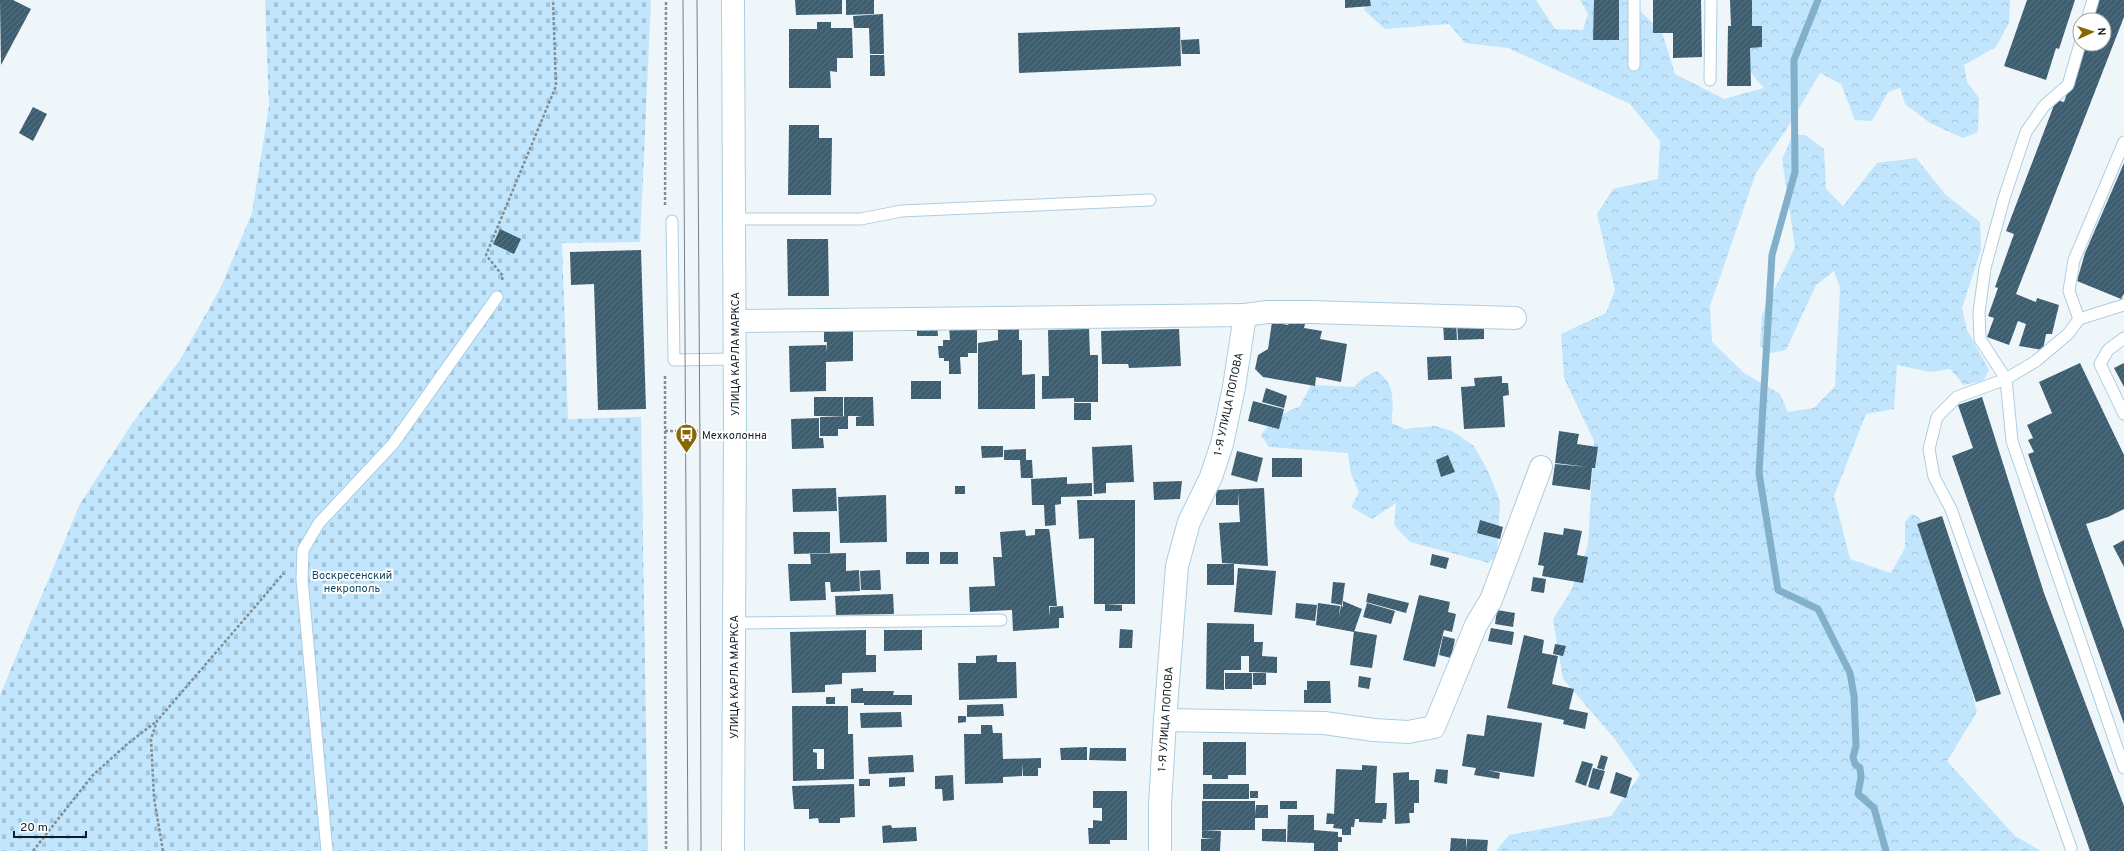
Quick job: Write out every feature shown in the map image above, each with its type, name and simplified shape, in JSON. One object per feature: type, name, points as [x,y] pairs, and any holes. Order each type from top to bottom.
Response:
[{"type":"street","name":"УЛИЦА КАРЛА МАРКСА","points":[[733,851],[735,359],[734,0]]},
{"type":"street","points":[[735,321],[1245,315],[1267,312],[1515,318]]},
{"type":"street","name":"1-Я УЛИЦА ПОПОВА","points":[[1160,851],[1160,805],[1165,720],[1177,566],[1189,522],[1210,476],[1222,444],[1234,387],[1245,315]]},
{"type":"street","points":[[1165,720],[1324,723],[1374,730],[1408,732],[1434,727],[1476,625],[1492,600],[1541,467]]},
{"type":"lane","points":[[1634,0],[1634,65]]},
{"type":"lane","points":[[1710,80],[1711,0]]},
{"type":"lane","points":[[2089,12],[2093,0]]},
{"type":"lane","points":[[2078,52],[2068,85],[2044,106],[2026,132],[2004,198],[1985,268],[1979,312],[1980,339],[2006,379],[2012,441],[2124,768]]},
{"type":"lane","points":[[2079,319],[2069,291],[2074,260],[2124,142]]},
{"type":"lane","points":[[734,219],[861,220],[901,211],[1150,200]]},
{"type":"lane","points":[[672,221],[674,360],[735,359]]},
{"type":"lane","points":[[327,851],[302,579],[303,550],[319,523],[394,444],[497,297]]},
{"type":"lane","points":[[2071,848],[1951,509],[1934,477],[1929,448],[1937,416],[1957,397],[2006,379],[2036,361],[2068,334],[2079,319],[2124,305]]},
{"type":"lane","points":[[2124,338],[2108,350],[2100,364],[2124,414]]},
{"type":"lane","points":[[734,623],[1001,620]]},
{"type":"path","points":[[497,297],[503,276],[486,255],[556,86],[553,0]]},
{"type":"path","points":[[665,210],[666,0]]},
{"type":"path","points":[[665,368],[666,851]]},
{"type":"path","points":[[665,431],[700,431]]},
{"type":"path","points":[[33,851],[92,776],[126,745],[157,721],[303,550]]},
{"type":"path","points":[[157,721],[151,740],[154,798],[163,851]]},
{"type":"green space","name":"Воскресенский некрополь","points":[[265,0],[651,0],[640,242],[562,243],[568,419],[641,417],[648,851],[0,851],[0,695],[80,504],[131,425],[180,360],[221,287],[252,213],[269,106]]},
{"type":"green space","points":[[1368,0],[1536,0],[1555,29],[1583,30],[1588,14],[1580,0],[1634,0],[1637,8],[1662,32],[1675,74],[1724,99],[1764,88],[1745,66],[1745,0],[2010,0],[2009,23],[1996,47],[1964,65],[1967,82],[1979,98],[1978,132],[1963,138],[1930,123],[1905,104],[1900,88],[1888,92],[1872,121],[1855,120],[1841,84],[1820,73],[1786,130],[1756,173],[1710,306],[1712,342],[1744,373],[1780,394],[1788,412],[1814,408],[1835,386],[1840,288],[1834,271],[1816,285],[1786,350],[1770,353],[1760,346],[1762,315],[1795,247],[1782,159],[1793,135],[1805,135],[1824,149],[1826,189],[1843,206],[1877,163],[1916,158],[1946,195],[1980,222],[1981,250],[1962,308],[1967,330],[1989,370],[1983,381],[1964,385],[1950,369],[1930,372],[1897,365],[1894,409],[1866,414],[1834,496],[1850,559],[1891,573],[1905,548],[1905,522],[1912,514],[1920,518],[1934,548],[1977,712],[1947,761],[2015,836],[2041,851],[1496,851],[1509,835],[1611,816],[1640,775],[1614,738],[1563,679],[1553,619],[1571,591],[1588,545],[1594,441],[1564,378],[1561,334],[1606,313],[1615,290],[1597,214],[1613,189],[1658,179],[1660,141],[1630,104],[1508,48],[1465,43],[1449,24],[1385,29],[1364,10]]},
{"type":"green space","points":[[1377,371],[1388,382],[1391,388],[1393,400],[1392,423],[1405,429],[1435,426],[1452,431],[1474,446],[1488,471],[1500,501],[1497,555],[1489,563],[1410,542],[1394,525],[1396,503],[1372,519],[1351,507],[1359,492],[1351,474],[1348,453],[1269,447],[1261,435],[1274,418],[1300,406],[1311,385],[1354,387],[1363,378]]},
{"type":"building","points":[[0,0],[13,0],[31,9],[1,65]]},
{"type":"building","points":[[795,0],[842,0],[842,14],[796,15]]},
{"type":"building","points":[[846,0],[874,0],[874,14],[846,15]]},
{"type":"building","points":[[1345,0],[1370,0],[1371,6],[1345,8]]},
{"type":"building","points":[[1594,0],[1619,0],[1619,40],[1593,40]]},
{"type":"building","points":[[1653,0],[1701,0],[1702,57],[1673,58],[1673,33],[1653,33]]},
{"type":"building","points":[[1730,0],[1752,0],[1752,26],[1762,26],[1762,47],[1750,48],[1751,86],[1727,86],[1728,26],[1731,26]]},
{"type":"building","points":[[2027,0],[2075,0],[2059,49],[2056,48],[2046,80],[2004,66]]},
{"type":"building","points":[[2098,0],[2124,0],[2124,17],[2112,48],[2112,12],[2094,12]]},
{"type":"building","points":[[883,14],[884,54],[870,54],[869,28],[854,28],[853,16]]},
{"type":"building","points":[[817,22],[831,22],[831,28],[852,28],[853,58],[837,58],[837,72],[830,71],[831,88],[789,88],[789,29],[817,29]]},
{"type":"building","points":[[1180,27],[1181,66],[1019,73],[1018,33]]},
{"type":"building","points":[[1199,39],[1200,54],[1182,54],[1181,40]]},
{"type":"building","points":[[2081,52],[2110,52],[2016,294],[2036,302],[2037,298],[2059,305],[2052,334],[2046,334],[2043,350],[2019,346],[2026,324],[2018,321],[2009,345],[1987,337],[1994,318],[1988,316],[1998,288],[1995,287],[2014,234],[2006,231],[2056,100],[2064,102]]},
{"type":"building","points":[[870,55],[884,55],[885,76],[870,76]]},
{"type":"building","points":[[33,107],[47,114],[33,141],[19,133]]},
{"type":"building","points":[[789,125],[819,125],[819,138],[832,138],[831,195],[788,195]]},
{"type":"building","points":[[2124,163],[2124,294],[2121,299],[2077,281],[2085,253]]},
{"type":"building","points":[[500,229],[521,239],[514,254],[493,244]]},
{"type":"building","points":[[787,239],[828,239],[829,296],[788,296]]},
{"type":"building","points":[[641,250],[646,409],[598,410],[594,284],[571,285],[570,252]]},
{"type":"building","points":[[1302,320],[1305,324],[1304,328],[1322,331],[1320,339],[1347,344],[1341,382],[1316,377],[1315,386],[1263,377],[1255,369],[1258,355],[1268,349],[1272,322],[1288,325],[1289,322]]},
{"type":"building","points":[[1484,321],[1484,339],[1458,340],[1457,322]]},
{"type":"building","points":[[1443,322],[1456,322],[1457,340],[1444,340]]},
{"type":"building","points":[[998,324],[1019,324],[1019,340],[1022,340],[1022,375],[1035,374],[1035,409],[978,409],[978,343],[998,340]]},
{"type":"building","points":[[937,325],[938,336],[917,336],[917,326]]},
{"type":"building","points":[[824,326],[853,326],[853,361],[826,362],[826,391],[790,392],[789,346],[826,345],[826,352],[827,342],[824,342]]},
{"type":"building","points":[[949,326],[977,326],[977,353],[968,353],[968,357],[960,357],[961,374],[949,374],[949,361],[944,361],[944,358],[939,358],[938,346],[943,346],[943,340],[950,340]]},
{"type":"building","points":[[1089,329],[1090,355],[1098,355],[1098,402],[1074,402],[1074,398],[1042,399],[1042,376],[1049,376],[1048,330]]},
{"type":"building","points":[[1179,329],[1181,366],[1129,368],[1128,364],[1102,364],[1101,331]]},
{"type":"building","points":[[1451,356],[1452,379],[1428,380],[1427,357]]},
{"type":"building","points":[[2080,363],[2124,455],[2124,509],[2108,517],[2086,524],[2124,630],[2124,724],[2028,454],[2034,452],[2028,440],[2033,438],[2027,425],[2052,413],[2039,382]]},
{"type":"building","points":[[2124,363],[2124,387],[2114,368]]},
{"type":"building","points":[[1502,376],[1502,383],[1508,383],[1509,395],[1503,396],[1505,427],[1464,429],[1461,387],[1475,386],[1474,378]]},
{"type":"building","points":[[911,381],[941,381],[941,399],[911,399]]},
{"type":"building","points":[[1266,388],[1287,396],[1284,408],[1262,402]]},
{"type":"building","points":[[814,397],[843,397],[843,416],[814,416]]},
{"type":"building","points":[[844,397],[873,397],[874,426],[856,426],[856,417],[862,416],[844,416]]},
{"type":"building","points":[[1982,397],[2044,593],[2124,806],[2124,851],[2090,851],[1952,456],[1973,448],[1958,405]]},
{"type":"building","points":[[1253,401],[1284,409],[1279,429],[1248,421]]},
{"type":"building","points":[[1074,403],[1091,403],[1091,420],[1074,420]]},
{"type":"building","points":[[848,416],[848,429],[838,429],[838,436],[820,436],[820,417]]},
{"type":"building","points":[[819,418],[819,438],[823,438],[824,448],[792,449],[791,419]]},
{"type":"building","points":[[1559,431],[1579,434],[1577,444],[1598,447],[1595,468],[1592,468],[1590,490],[1552,485],[1555,464],[1588,467],[1555,463]]},
{"type":"building","points":[[1132,445],[1134,482],[1106,483],[1106,493],[1094,494],[1092,447]]},
{"type":"building","points":[[981,446],[1003,446],[1003,457],[982,458]]},
{"type":"building","points":[[1026,449],[1026,460],[1032,460],[1033,478],[1021,478],[1020,460],[1004,460],[1004,450]]},
{"type":"building","points":[[1237,451],[1263,458],[1257,482],[1231,475]]},
{"type":"building","points":[[1448,455],[1455,472],[1441,477],[1436,460]]},
{"type":"building","points":[[1272,458],[1302,458],[1302,477],[1272,477]]},
{"type":"building","points":[[1067,477],[1067,484],[1092,483],[1092,496],[1061,497],[1061,504],[1055,505],[1056,525],[1045,526],[1044,505],[1032,505],[1031,479]]},
{"type":"building","points":[[1182,481],[1180,499],[1154,500],[1153,482]]},
{"type":"building","points":[[955,486],[965,486],[965,494],[955,494]]},
{"type":"building","points":[[836,488],[837,511],[793,512],[792,489]]},
{"type":"building","points":[[1264,488],[1268,566],[1222,563],[1219,523],[1240,522],[1238,492],[1238,505],[1216,505],[1216,490]]},
{"type":"building","points":[[886,495],[887,542],[840,543],[838,497]]},
{"type":"building","points":[[1077,500],[1135,500],[1135,604],[1094,604],[1094,538],[1079,539]]},
{"type":"building","points":[[1942,516],[2001,694],[1976,702],[1917,524]]},
{"type":"building","points":[[1480,520],[1503,527],[1500,539],[1477,533]]},
{"type":"building","points":[[1564,528],[1582,531],[1577,555],[1588,557],[1583,583],[1542,576],[1544,566],[1538,565],[1544,532],[1563,535]]},
{"type":"building","points":[[1035,529],[1049,529],[1057,606],[1049,606],[1050,617],[1050,607],[1063,606],[1064,618],[1059,618],[1059,628],[1013,631],[1012,610],[970,612],[969,587],[995,586],[993,557],[1002,557],[1000,532],[1025,530],[1026,536],[1035,535]]},
{"type":"building","points":[[793,532],[830,532],[830,553],[794,554]]},
{"type":"building","points":[[2124,540],[2124,567],[2113,546]]},
{"type":"building","points":[[906,552],[929,552],[929,564],[906,564]]},
{"type":"building","points":[[940,552],[958,552],[958,564],[940,564]]},
{"type":"building","points":[[846,553],[846,571],[859,570],[860,591],[831,592],[830,582],[825,582],[826,600],[790,601],[788,564],[811,564],[810,554]]},
{"type":"building","points":[[1432,554],[1449,558],[1446,569],[1430,565]]},
{"type":"building","points":[[1207,564],[1234,564],[1234,585],[1207,585]]},
{"type":"building","points":[[1238,568],[1276,571],[1272,615],[1234,612]]},
{"type":"building","points":[[880,570],[881,590],[861,590],[860,571]]},
{"type":"building","points":[[1533,577],[1546,579],[1544,593],[1531,591]]},
{"type":"building","points":[[1333,582],[1345,583],[1342,605],[1331,603]]},
{"type":"building","points":[[1368,593],[1409,603],[1406,613],[1366,602]]},
{"type":"building","points":[[893,594],[894,614],[836,615],[835,596]]},
{"type":"building","points":[[1419,595],[1450,602],[1448,612],[1456,614],[1452,632],[1444,630],[1435,667],[1403,660]]},
{"type":"building","points":[[1343,601],[1362,609],[1354,632],[1316,625],[1318,603],[1340,606],[1339,617],[1341,605],[1343,607]]},
{"type":"building","points":[[1296,603],[1317,605],[1315,621],[1295,618]]},
{"type":"building","points":[[1367,603],[1395,611],[1391,624],[1363,617]]},
{"type":"building","points":[[1105,604],[1122,605],[1122,611],[1105,611]]},
{"type":"building","points":[[1497,610],[1515,613],[1513,627],[1495,624]]},
{"type":"building","points":[[1207,623],[1254,624],[1254,642],[1263,642],[1262,656],[1277,657],[1277,673],[1249,672],[1249,656],[1241,656],[1241,670],[1224,670],[1224,690],[1206,689]]},
{"type":"building","points":[[1491,628],[1514,632],[1512,645],[1488,641]]},
{"type":"building","points":[[1120,629],[1133,630],[1132,648],[1119,648]]},
{"type":"building","points":[[866,630],[866,655],[876,655],[876,672],[842,673],[842,684],[825,685],[825,692],[792,693],[790,632]]},
{"type":"building","points":[[884,630],[922,630],[922,650],[884,651]]},
{"type":"building","points":[[1354,631],[1377,635],[1372,668],[1350,665]]},
{"type":"building","points":[[1524,635],[1544,640],[1542,653],[1558,656],[1552,684],[1574,689],[1569,709],[1588,713],[1585,729],[1563,724],[1564,720],[1507,708]]},
{"type":"building","points":[[1443,636],[1455,639],[1451,658],[1439,655]]},
{"type":"building","points":[[1555,644],[1566,646],[1563,656],[1553,654]]},
{"type":"building","points":[[997,655],[997,662],[1016,662],[1017,698],[959,700],[958,663],[976,663],[976,656]]},
{"type":"building","points":[[1225,673],[1252,673],[1252,689],[1225,689]]},
{"type":"building","points":[[1253,673],[1266,673],[1266,685],[1253,685]]},
{"type":"building","points":[[1359,676],[1371,678],[1369,689],[1358,687]]},
{"type":"building","points":[[1307,681],[1330,681],[1331,703],[1304,703],[1304,690],[1307,690]]},
{"type":"building","points":[[863,688],[863,691],[894,691],[893,695],[912,695],[912,705],[864,705],[864,703],[851,703],[851,689]]},
{"type":"building","points":[[826,697],[835,697],[835,704],[826,704]]},
{"type":"building","points":[[1003,704],[1004,716],[967,717],[967,705]]},
{"type":"building","points":[[792,706],[848,706],[848,734],[853,734],[854,779],[793,781]],"holes":[[[813,749],[824,749],[824,769],[817,769],[817,753],[813,752]]]},
{"type":"building","points":[[901,712],[902,727],[861,728],[860,713]]},
{"type":"building","points":[[1487,715],[1542,723],[1534,777],[1487,770],[1500,773],[1499,779],[1474,775],[1476,768],[1462,766],[1467,734],[1484,736]]},
{"type":"building","points":[[958,716],[966,716],[966,722],[958,723]]},
{"type":"building","points":[[981,725],[992,725],[993,733],[1002,733],[1003,759],[1041,758],[1041,768],[1038,768],[1038,776],[1023,776],[1022,763],[1022,776],[1003,777],[1003,783],[965,784],[964,734],[981,734]]},
{"type":"building","points":[[1203,742],[1246,742],[1246,775],[1228,775],[1228,779],[1212,779],[1212,775],[1203,775]]},
{"type":"building","points":[[1087,747],[1087,760],[1061,760],[1060,748]]},
{"type":"building","points":[[1090,748],[1126,748],[1126,761],[1089,760]]},
{"type":"building","points":[[913,755],[914,772],[869,774],[868,757]]},
{"type":"building","points":[[1601,755],[1608,757],[1604,770],[1597,768]]},
{"type":"building","points":[[1582,761],[1593,764],[1586,786],[1575,782]]},
{"type":"building","points":[[1362,765],[1377,766],[1375,803],[1387,803],[1386,819],[1383,819],[1382,823],[1359,822],[1359,819],[1355,819],[1354,827],[1351,827],[1351,835],[1342,835],[1342,829],[1333,828],[1334,824],[1326,824],[1327,813],[1334,814],[1336,769],[1362,770]]},
{"type":"building","points":[[1593,768],[1605,771],[1599,790],[1588,787]]},
{"type":"building","points":[[1436,769],[1448,770],[1447,784],[1434,782]]},
{"type":"building","points":[[1409,772],[1409,780],[1419,780],[1419,803],[1414,803],[1414,813],[1409,813],[1410,823],[1395,824],[1393,773]]},
{"type":"building","points":[[1616,772],[1632,778],[1626,798],[1610,793]]},
{"type":"building","points":[[953,775],[954,800],[943,801],[942,789],[935,789],[935,776]]},
{"type":"building","points":[[905,777],[905,786],[889,787],[889,778]]},
{"type":"building","points":[[859,779],[870,779],[870,786],[859,786]]},
{"type":"building","points":[[854,784],[855,817],[840,818],[840,823],[819,823],[818,818],[809,819],[809,809],[794,809],[792,786]]},
{"type":"building","points":[[1203,784],[1249,784],[1249,799],[1203,799]]},
{"type":"building","points":[[1093,791],[1127,791],[1127,840],[1110,840],[1110,844],[1089,844],[1088,828],[1093,828],[1093,820],[1102,821],[1102,808],[1093,808]]},
{"type":"building","points":[[1250,791],[1258,791],[1258,798],[1250,798]]},
{"type":"building","points":[[1202,801],[1255,801],[1255,815],[1256,805],[1268,805],[1268,818],[1255,818],[1255,830],[1202,830]]},
{"type":"building","points":[[1280,801],[1297,801],[1297,809],[1280,809]]},
{"type":"building","points":[[1288,815],[1314,815],[1314,830],[1338,832],[1338,837],[1342,837],[1342,842],[1338,842],[1338,851],[1314,851],[1314,843],[1287,842]]},
{"type":"building","points":[[891,825],[892,828],[916,827],[917,841],[883,843],[882,826]]},
{"type":"building","points":[[1262,829],[1286,829],[1286,842],[1262,841]]},
{"type":"building","points":[[1202,830],[1221,831],[1220,851],[1201,851],[1201,839],[1215,839],[1202,838]]},
{"type":"building","points":[[1451,838],[1466,839],[1467,850],[1467,839],[1488,840],[1487,851],[1450,851]]},
{"type":"waterway","points":[[1818,0],[1794,60],[1795,172],[1772,255],[1759,473],[1778,590],[1818,609],[1850,673],[1854,696],[1856,746],[1853,757],[1855,764],[1860,768],[1861,777],[1858,794],[1874,808],[1886,851]]},
{"type":"tram line","points":[[683,0],[688,851]]},
{"type":"tram line","points":[[697,0],[701,851]]},
{"type":"place","name":"Мехколонна","points":[[687,454]]}]
